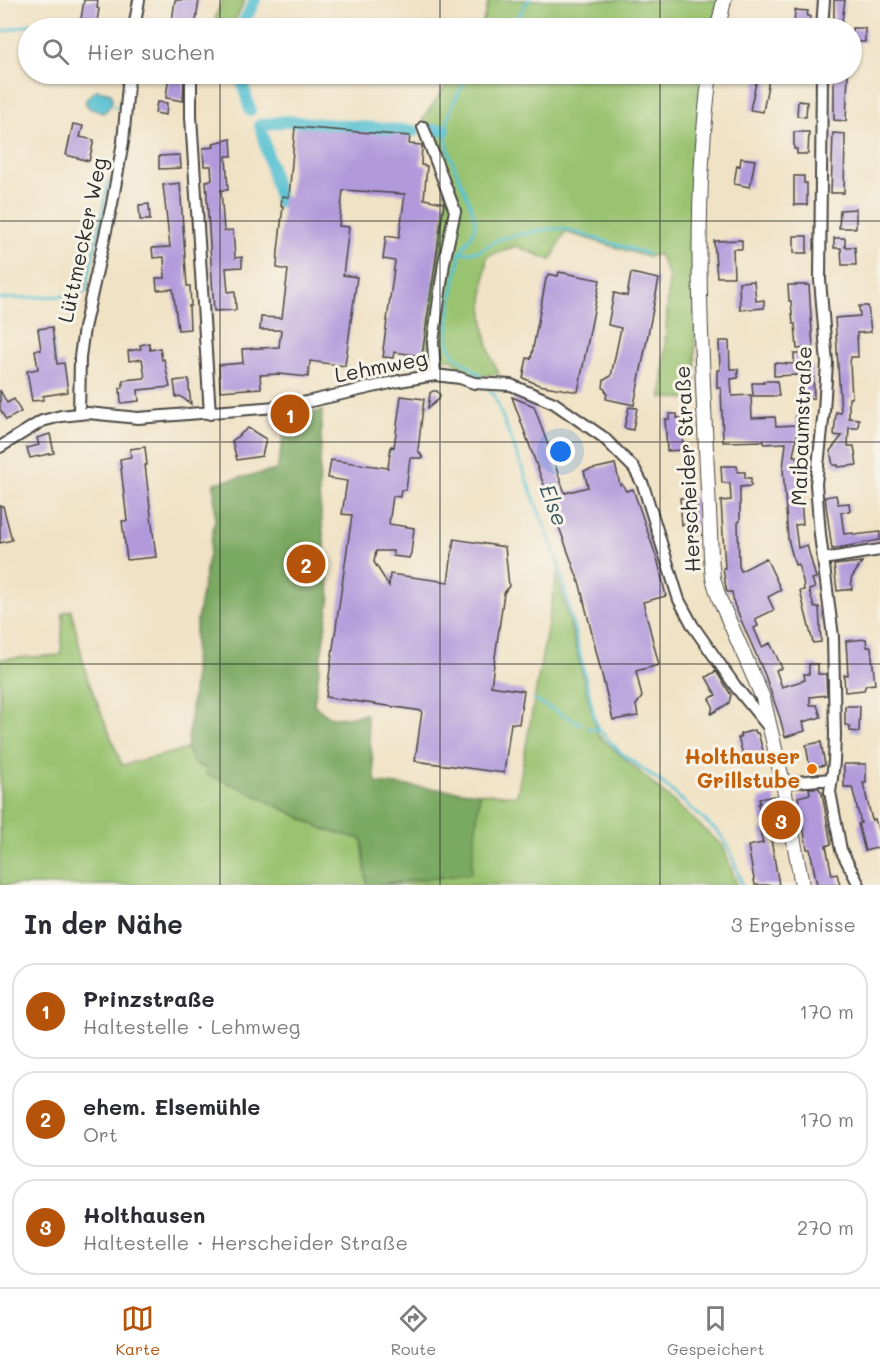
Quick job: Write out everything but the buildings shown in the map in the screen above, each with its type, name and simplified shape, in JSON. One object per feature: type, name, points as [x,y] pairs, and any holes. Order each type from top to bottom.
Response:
[{"type":"main road","points":[[720,18],[723,0]]},
{"type":"main road","name":"Herscheider Straße","points":[[709,84],[702,143],[699,238],[713,578],[719,598],[759,687],[783,783],[802,885]]},
{"type":"street","points":[[136,18],[139,0]]},
{"type":"street","points":[[823,18],[824,0]]},
{"type":"street","name":"Lüttmecker Weg","points":[[84,414],[80,357],[123,142],[128,84]]},
{"type":"street","points":[[191,84],[191,117],[210,414]]},
{"type":"street","name":"Maibaumstraße","points":[[822,84],[820,280],[827,363],[816,484],[833,637],[835,735],[830,792],[841,850],[859,885]]},
{"type":"street","points":[[423,127],[455,211],[444,263],[433,342],[435,375]]},
{"type":"street","name":"Lehmweg","points":[[0,447],[42,421],[61,416],[84,414],[138,418],[289,406],[435,375],[460,378],[474,383],[511,385],[554,403],[579,419],[603,437],[633,468],[643,485],[679,600],[693,626],[736,687],[760,713],[769,728]]},
{"type":"street","points":[[823,559],[880,550]]},
{"type":"street","points":[[783,783],[832,778]]},
{"type":"green space","points":[[222,0],[245,0],[236,18],[215,18]]},
{"type":"green space","points":[[489,0],[718,0],[715,18],[484,18]]},
{"type":"green space","points":[[447,84],[704,84],[692,159],[696,399],[662,398],[669,277],[659,254],[648,257],[565,232],[551,260],[516,246],[487,256],[483,316],[488,345],[499,374],[469,377],[452,359],[424,358],[446,202],[443,150],[440,141],[436,141],[423,119]]},
{"type":"green space","points":[[322,411],[319,494],[330,596],[314,704],[332,717],[366,714],[376,783],[480,793],[471,874],[367,885],[362,839],[326,830],[239,787],[206,774],[207,769],[194,763],[187,749],[194,682],[195,632],[215,519],[214,483],[277,470],[287,418]]},
{"type":"green space","points":[[557,573],[598,735],[723,846],[737,885],[379,885],[470,874],[480,793],[517,796]]},
{"type":"green space","points":[[71,610],[87,677],[122,765],[187,749],[194,763],[207,769],[206,774],[239,787],[326,830],[362,839],[367,885],[0,885],[0,659],[61,655],[63,613]]},
{"type":"water","points":[[97,90],[111,93],[111,104],[103,113],[89,108],[85,102]]},
{"type":"waterway","points":[[246,18],[255,0]]},
{"type":"waterway","name":"Else","points":[[518,18],[530,0]]},
{"type":"waterway","points":[[4,31],[18,28]]},
{"type":"waterway","points":[[243,84],[250,110]]},
{"type":"waterway","name":"Else","points":[[463,84],[452,107],[446,131],[450,155],[471,206],[475,224],[460,254],[448,334],[449,344],[454,354],[483,379]]},
{"type":"waterway","points":[[115,107],[119,106]]},
{"type":"waterway","points":[[280,202],[260,125],[286,121],[414,131]]},
{"type":"waterway","points":[[434,130],[445,130]]},
{"type":"waterway","points":[[0,299],[63,296],[85,291],[109,180]]},
{"type":"waterway","points":[[460,253],[479,251],[499,239],[547,229],[564,229],[648,254]]},
{"type":"waterway","name":"Else","points":[[488,387],[494,395],[558,561],[599,730],[621,753],[665,785],[720,834],[730,850],[742,885]]},
{"type":"waterway","points":[[534,700],[581,724]]},
{"type":"waterway","points":[[588,728],[598,730]]},
{"type":"place","name":"Prinzstraße","points":[[290,414]]},
{"type":"place","name":"ehem. Elsemühle","points":[[306,564]]},
{"type":"place","name":"Holthauser Grillstube","points":[[812,769]]},
{"type":"place","name":"Holthausen","points":[[781,820]]}]
